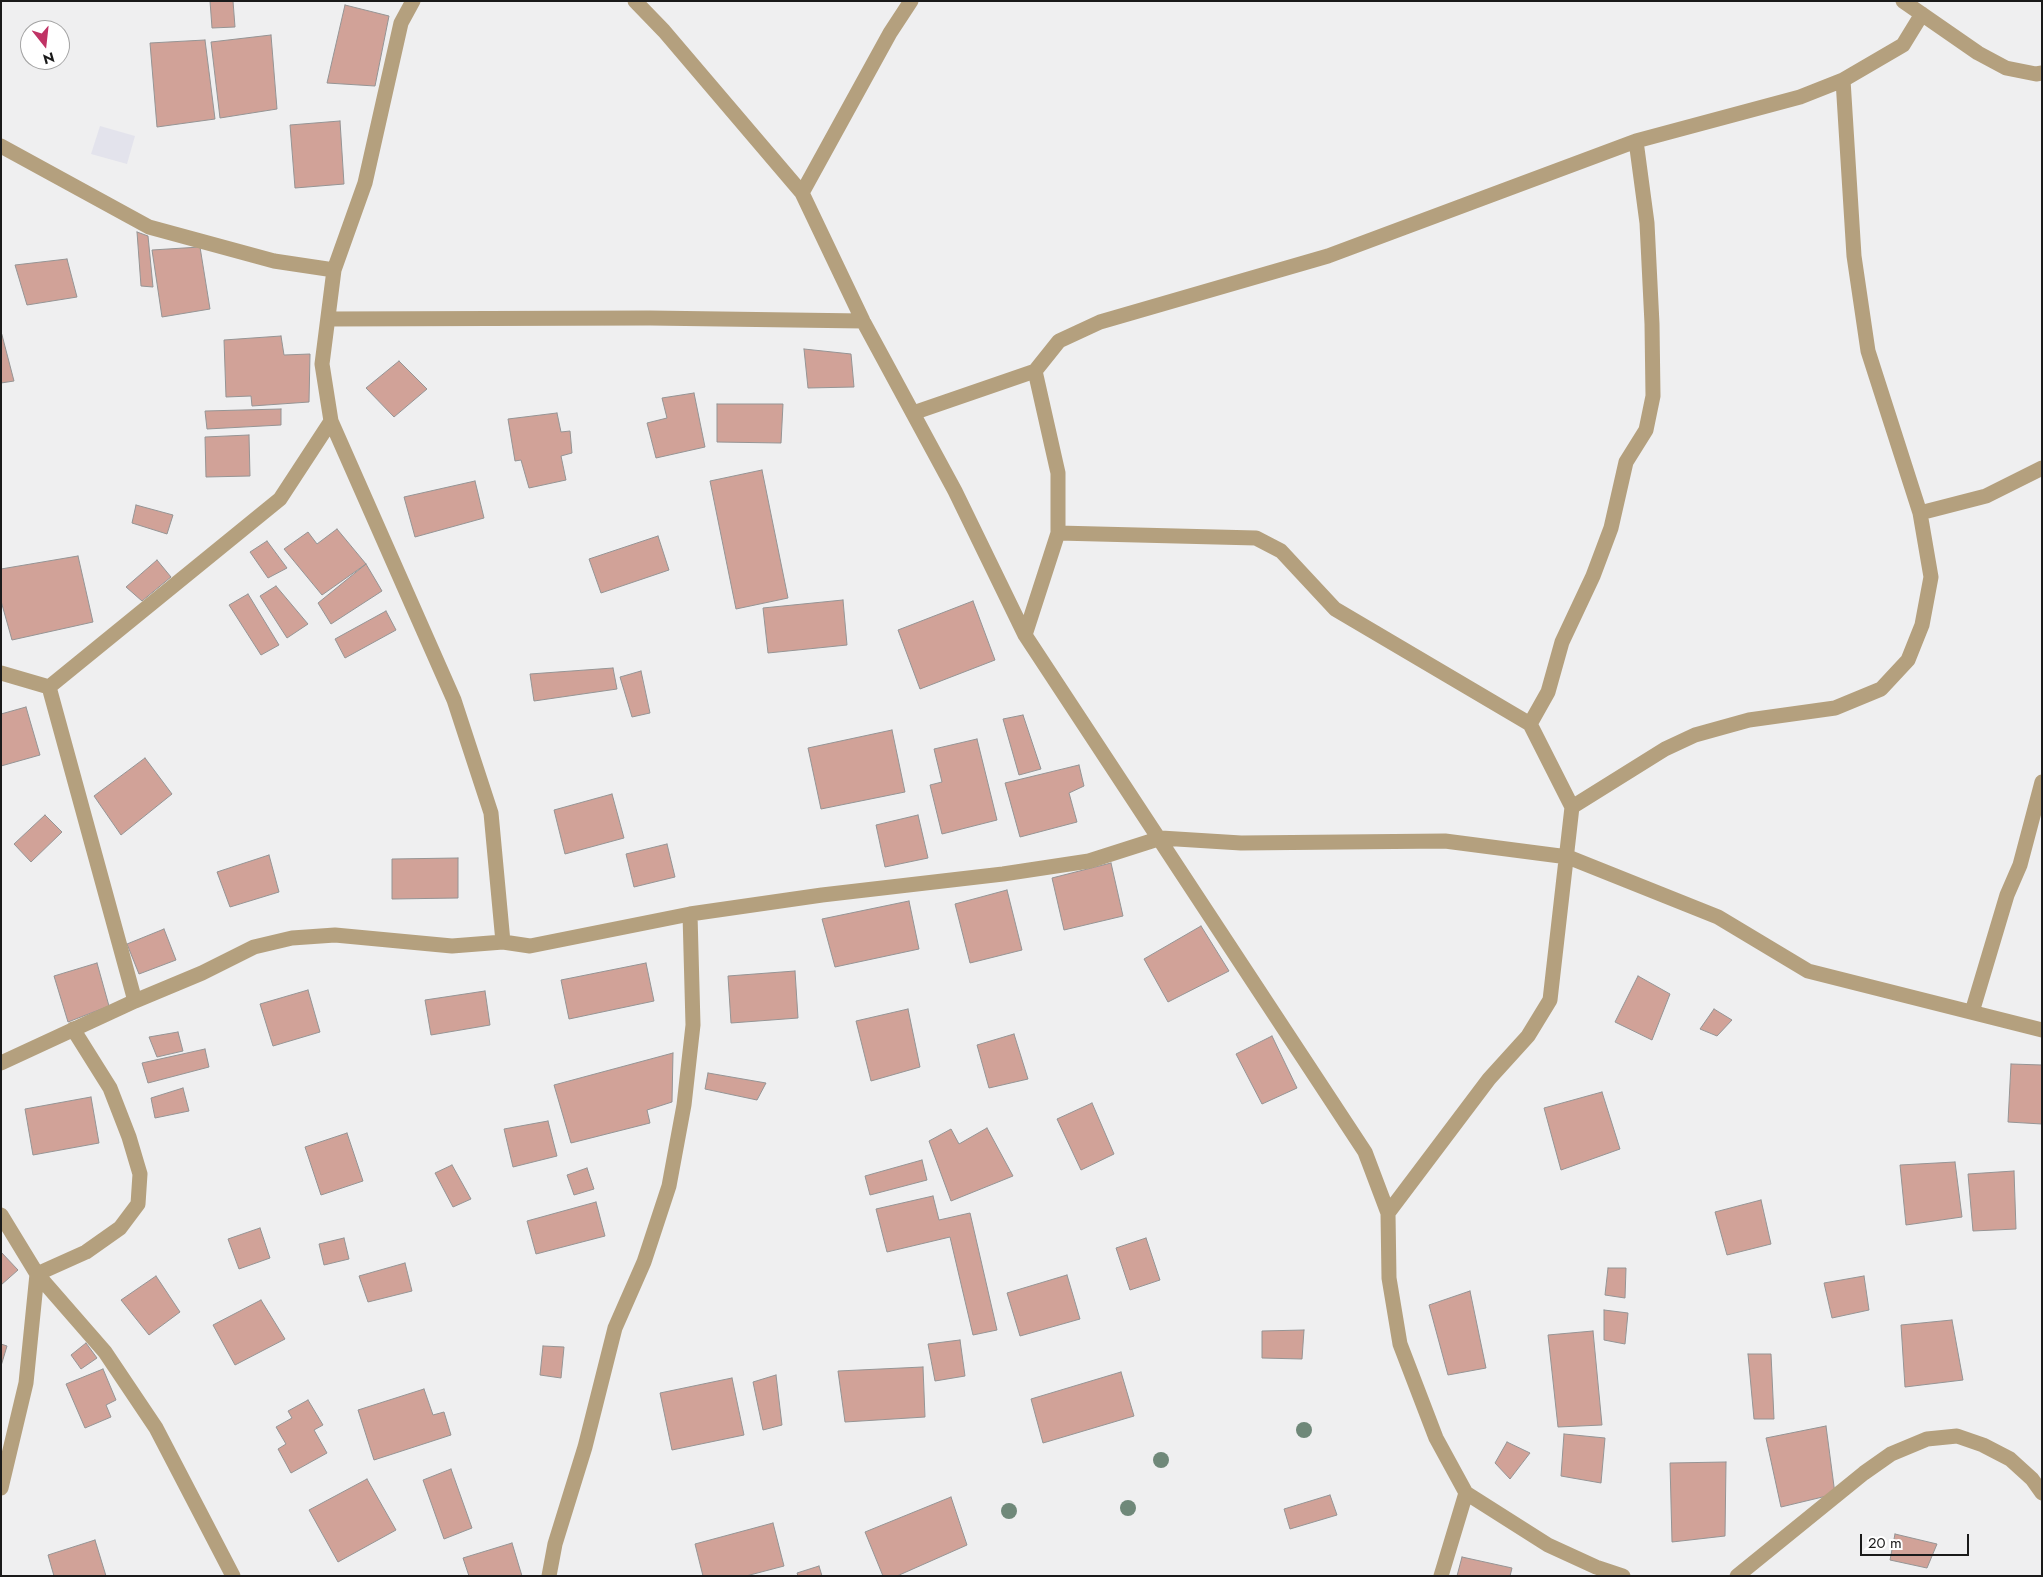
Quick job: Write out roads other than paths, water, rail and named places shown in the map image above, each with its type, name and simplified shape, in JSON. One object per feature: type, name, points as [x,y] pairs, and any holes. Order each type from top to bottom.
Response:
[{"type":"street","points":[[413,1],[401,23],[365,183],[334,270],[322,364],[331,421],[457,709],[491,813],[503,942]]},
{"type":"street","points":[[635,1],[670,38],[802,193],[863,321],[955,490],[1025,634],[1161,838],[1365,1152],[1388,1213],[1388,1278],[1400,1344],[1436,1438],[1466,1493],[1548,1545],[1596,1568],[1623,1576]]},
{"type":"street","points":[[802,193],[890,33],[911,1]]},
{"type":"street","points":[[1903,1],[1978,53],[2006,68],[2040,75]]},
{"type":"street","points":[[912,413],[1036,371],[1059,341],[1100,322],[1328,256],[1636,141],[1800,97],[1843,80],[1903,45],[1922,14]]},
{"type":"street","points":[[1572,807],[1665,749],[1695,735],[1749,720],[1835,708],[1881,690],[1908,660],[1922,625],[1931,577],[1920,513],[1868,351],[1854,256],[1843,80]]},
{"type":"street","points":[[1530,724],[1548,692],[1562,642],[1593,576],[1611,528],[1626,462],[1646,430],[1652,396],[1652,324],[1647,223],[1636,141]]},
{"type":"street","points":[[1,146],[149,227],[274,261],[334,270]]},
{"type":"street","points":[[328,319],[650,318],[863,321]]},
{"type":"street","points":[[1025,634],[1058,533],[1058,473],[1036,371]]},
{"type":"street","points":[[48,687],[280,499],[331,421]]},
{"type":"street","points":[[1920,513],[1986,496],[2042,468]]},
{"type":"street","points":[[1058,533],[1256,538],[1281,551],[1335,609],[1530,724],[1572,807],[1568,857],[1550,1000],[1528,1036],[1489,1079],[1388,1213]]},
{"type":"street","points":[[1,672],[48,687]]},
{"type":"street","points":[[48,687],[135,1001]]},
{"type":"street","points":[[1972,1012],[2007,895],[2020,865],[2042,782]]},
{"type":"street","points":[[1,1063],[135,1001],[202,973],[254,947],[292,938],[335,935],[452,946],[503,942],[530,946],[690,914],[822,895],[1003,874],[1089,861],[1161,838],[1241,843],[1445,842],[1568,857],[1718,917],[1808,971],[2042,1030]]},
{"type":"street","points":[[549,1576],[555,1544],[585,1447],[615,1328],[644,1262],[669,1186],[684,1105],[693,1025],[690,914]]},
{"type":"street","points":[[37,1274],[86,1252],[120,1228],[138,1204],[140,1174],[129,1137],[110,1088],[73,1029]]},
{"type":"street","points":[[1,1215],[37,1274],[105,1352],[156,1428],[233,1576]]},
{"type":"street","points":[[1,1488],[26,1383],[37,1274]]},
{"type":"street","points":[[1737,1576],[1864,1472],[1891,1454],[1927,1439],[1957,1436],[1983,1445],[2010,1459],[2032,1479],[2042,1493]]},
{"type":"street","points":[[1441,1576],[1466,1493]]}]
